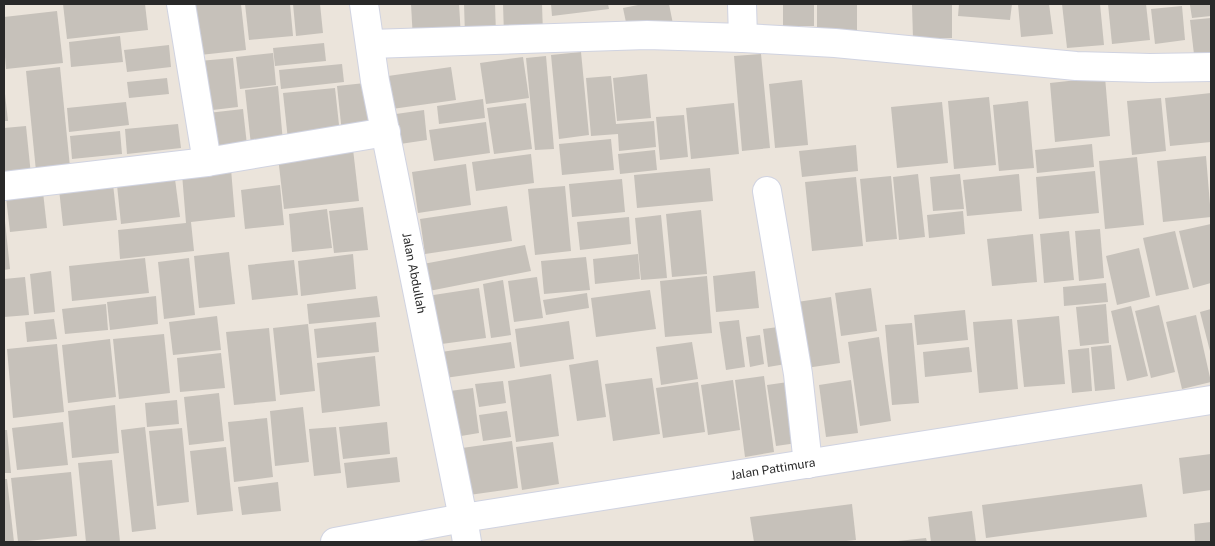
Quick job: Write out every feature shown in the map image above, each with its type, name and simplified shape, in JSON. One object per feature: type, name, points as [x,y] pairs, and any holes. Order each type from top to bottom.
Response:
[{"type":"street","points":[[182,4],[207,162]]},
{"type":"street","name":"Jalan Abdullah","points":[[364,4],[375,80],[465,530]]},
{"type":"street","points":[[742,4],[743,38]]},
{"type":"street","points":[[370,44],[647,35],[835,43],[1076,66],[1211,67]]},
{"type":"street","points":[[4,186],[207,162],[386,132]]},
{"type":"street","points":[[767,191],[798,374],[808,464]]},
{"type":"street","name":"Jalan Pattimura","points":[[334,542],[465,530],[808,464],[1211,400]]},
{"type":"building","points":[[63,4],[145,4],[148,30],[67,39]]},
{"type":"building","points":[[194,4],[241,4],[246,50],[200,55]]},
{"type":"building","points":[[245,4],[290,4],[293,36],[249,40]]},
{"type":"building","points":[[293,4],[320,4],[323,33],[296,36]]},
{"type":"building","points":[[411,4],[459,4],[461,37],[413,40]]},
{"type":"building","points":[[464,4],[495,4],[496,34],[465,36]]},
{"type":"building","points":[[503,4],[542,4],[543,34],[504,36]]},
{"type":"building","points":[[551,4],[608,4],[609,9],[552,16]]},
{"type":"building","points":[[643,4],[669,4],[673,24],[628,32],[623,8]]},
{"type":"building","points":[[817,4],[857,4],[857,32],[817,32]]},
{"type":"building","points":[[912,4],[952,4],[952,38],[913,39]]},
{"type":"building","points":[[959,4],[1012,4],[1010,20],[958,16]]},
{"type":"building","points":[[1018,4],[1049,4],[1053,34],[1021,37]]},
{"type":"building","points":[[1062,4],[1100,4],[1104,45],[1067,48]]},
{"type":"building","points":[[1108,4],[1146,4],[1150,40],[1112,44]]},
{"type":"building","points":[[1211,4],[1211,16],[1192,18],[1190,5]]},
{"type":"building","points":[[783,5],[814,5],[814,26],[783,26]]},
{"type":"building","points":[[1182,6],[1185,40],[1155,44],[1151,9]]},
{"type":"building","points":[[57,11],[63,63],[6,69],[4,17]]},
{"type":"building","points":[[1211,18],[1211,61],[1195,63],[1190,20]]},
{"type":"building","points":[[120,36],[123,62],[71,67],[69,42]]},
{"type":"building","points":[[324,43],[326,61],[275,66],[273,48]]},
{"type":"building","points":[[169,45],[171,67],[127,72],[124,50]]},
{"type":"building","points":[[581,52],[589,135],[559,139],[551,55]]},
{"type":"building","points":[[273,53],[276,85],[240,89],[236,57]]},
{"type":"building","points":[[761,54],[770,148],[742,151],[734,56]]},
{"type":"building","points":[[546,56],[554,149],[535,150],[526,58]]},
{"type":"building","points":[[523,57],[529,98],[486,104],[480,63]]},
{"type":"building","points":[[233,58],[238,107],[204,111],[199,61]]},
{"type":"building","points":[[342,64],[344,82],[281,89],[279,70]]},
{"type":"building","points":[[60,67],[70,167],[36,171],[26,71]]},
{"type":"building","points":[[451,67],[456,100],[392,109],[388,76]]},
{"type":"building","points":[[647,74],[651,118],[617,121],[613,78]]},
{"type":"building","points":[[611,76],[616,124],[654,121],[656,147],[619,151],[618,134],[591,136],[586,78]]},
{"type":"building","points":[[1105,77],[1110,136],[1055,142],[1050,83]]},
{"type":"building","points":[[167,78],[169,94],[129,98],[127,82]]},
{"type":"building","points":[[802,80],[808,145],[775,148],[769,84]]},
{"type":"building","points":[[365,83],[370,130],[342,133],[337,86]]},
{"type":"building","points":[[278,86],[283,142],[251,145],[245,90]]},
{"type":"building","points":[[335,88],[340,134],[288,140],[283,93]]},
{"type":"building","points":[[1211,93],[1211,142],[1170,146],[1165,98]]},
{"type":"building","points":[[5,94],[8,121],[4,121]]},
{"type":"building","points":[[989,97],[996,165],[954,169],[948,101]]},
{"type":"building","points":[[1161,98],[1166,151],[1132,155],[1127,101]]},
{"type":"building","points":[[483,99],[485,118],[439,124],[437,106]]},
{"type":"building","points":[[1028,101],[1034,168],[999,171],[993,105]]},
{"type":"building","points":[[126,102],[129,125],[69,132],[67,108]]},
{"type":"building","points":[[942,102],[948,163],[897,168],[891,107]]},
{"type":"building","points":[[526,103],[532,149],[494,154],[487,108]]},
{"type":"building","points":[[734,103],[739,154],[691,159],[686,108]]},
{"type":"building","points":[[243,109],[247,145],[212,149],[208,113]]},
{"type":"building","points":[[424,110],[427,140],[400,144],[396,114]]},
{"type":"building","points":[[684,115],[688,157],[660,160],[656,117]]},
{"type":"building","points":[[486,122],[490,153],[434,161],[429,130]]},
{"type":"building","points":[[178,124],[181,148],[127,154],[125,129]]},
{"type":"building","points":[[26,126],[31,175],[4,178],[4,128]]},
{"type":"building","points":[[120,131],[122,154],[72,159],[70,136]]},
{"type":"building","points":[[611,139],[614,170],[562,175],[559,144]]},
{"type":"building","points":[[1092,144],[1094,167],[1037,173],[1035,150]]},
{"type":"building","points":[[856,145],[858,171],[802,177],[799,151]]},
{"type":"building","points":[[353,149],[359,201],[284,209],[278,157]]},
{"type":"building","points":[[655,150],[657,170],[620,174],[618,154]]},
{"type":"building","points":[[531,154],[534,183],[476,191],[472,162]]},
{"type":"building","points":[[1206,156],[1211,217],[1163,222],[1157,161]]},
{"type":"building","points":[[1137,157],[1144,225],[1105,229],[1099,161]]},
{"type":"building","points":[[466,164],[471,205],[418,213],[412,172]]},
{"type":"building","points":[[710,168],[713,201],[637,208],[634,175]]},
{"type":"building","points":[[231,169],[235,217],[191,222],[194,251],[120,259],[118,230],[186,223],[182,174]]},
{"type":"building","points":[[1095,171],[1099,213],[1039,219],[1036,177]]},
{"type":"building","points":[[918,174],[925,237],[899,240],[893,177]]},
{"type":"building","points":[[960,174],[964,209],[933,211],[930,177]]},
{"type":"building","points":[[1019,174],[1022,211],[967,216],[963,180]]},
{"type":"building","points":[[891,176],[897,239],[866,242],[860,179]]},
{"type":"building","points":[[856,177],[863,246],[812,251],[805,182]]},
{"type":"building","points":[[175,179],[180,217],[121,224],[117,185]]},
{"type":"building","points":[[622,179],[625,212],[572,217],[569,184]]},
{"type":"building","points":[[113,184],[117,220],[63,226],[59,189]]},
{"type":"building","points":[[280,185],[284,225],[245,229],[241,190]]},
{"type":"building","points":[[565,186],[571,251],[535,255],[528,189]]},
{"type":"building","points":[[43,192],[47,228],[10,232],[6,197]]},
{"type":"building","points":[[507,206],[512,241],[425,254],[420,219]]},
{"type":"building","points":[[363,207],[368,250],[334,253],[329,211]]},
{"type":"building","points":[[327,209],[332,248],[292,252],[289,214]]},
{"type":"building","points":[[701,210],[707,274],[672,277],[666,214]]},
{"type":"building","points":[[963,211],[965,234],[929,238],[927,215]]},
{"type":"building","points":[[661,215],[667,278],[641,280],[635,218]]},
{"type":"building","points":[[629,217],[631,244],[580,250],[577,222]]},
{"type":"building","points":[[4,222],[10,269],[4,270]]},
{"type":"building","points":[[1211,224],[1211,283],[1193,288],[1179,231]]},
{"type":"building","points":[[1100,229],[1104,278],[1079,281],[1075,231]]},
{"type":"building","points":[[1069,231],[1074,280],[1044,283],[1040,234]]},
{"type":"building","points":[[1175,231],[1189,289],[1156,296],[1143,238]]},
{"type":"building","points":[[1033,234],[1037,282],[992,286],[987,239]]},
{"type":"building","points":[[525,245],[531,271],[429,291],[423,264]]},
{"type":"building","points":[[1139,248],[1150,297],[1117,305],[1106,256]]},
{"type":"building","points":[[229,252],[235,304],[199,308],[194,256]]},
{"type":"building","points":[[353,254],[356,289],[301,296],[298,261]]},
{"type":"building","points":[[638,254],[640,279],[595,284],[593,259]]},
{"type":"building","points":[[586,257],[590,290],[544,294],[541,261]]},
{"type":"building","points":[[145,258],[149,293],[72,301],[69,266]]},
{"type":"building","points":[[189,258],[195,315],[164,319],[158,262]]},
{"type":"building","points":[[294,260],[298,295],[252,300],[248,265]]},
{"type":"building","points":[[51,271],[55,312],[34,314],[30,274]]},
{"type":"building","points":[[755,271],[759,308],[716,312],[713,276]]},
{"type":"building","points":[[707,276],[712,333],[665,337],[660,281]]},
{"type":"building","points":[[25,277],[29,315],[4,317],[4,279]]},
{"type":"building","points":[[537,277],[543,318],[514,322],[508,281]]},
{"type":"building","points":[[503,280],[511,335],[491,338],[483,284]]},
{"type":"building","points":[[1106,283],[1108,302],[1064,306],[1063,287]]},
{"type":"building","points":[[479,288],[486,338],[434,345],[427,296]]},
{"type":"building","points":[[871,288],[877,331],[841,336],[835,293]]},
{"type":"building","points":[[650,290],[656,329],[596,337],[591,298]]},
{"type":"building","points":[[587,293],[589,308],[546,315],[543,300]]},
{"type":"building","points":[[156,296],[158,324],[110,330],[107,302]]},
{"type":"building","points":[[377,296],[380,317],[309,324],[307,304]]},
{"type":"building","points":[[831,297],[840,363],[806,368],[797,302]]},
{"type":"building","points":[[106,304],[108,330],[65,334],[62,309]]},
{"type":"building","points":[[1106,304],[1109,343],[1080,346],[1076,307]]},
{"type":"building","points":[[1159,305],[1175,372],[1151,378],[1135,311]]},
{"type":"building","points":[[1131,306],[1148,376],[1127,381],[1111,311]]},
{"type":"building","points":[[1211,309],[1211,355],[1200,312]]},
{"type":"building","points":[[965,310],[968,340],[917,345],[914,315]]},
{"type":"building","points":[[1196,315],[1211,382],[1182,389],[1166,322]]},
{"type":"building","points":[[217,316],[221,350],[173,355],[169,322]]},
{"type":"building","points":[[1059,316],[1065,384],[1024,387],[1017,320]]},
{"type":"building","points":[[54,319],[57,339],[27,342],[25,322]]},
{"type":"building","points":[[1012,319],[1018,389],[979,393],[973,322]]},
{"type":"building","points":[[739,320],[745,367],[726,370],[719,322]]},
{"type":"building","points":[[569,321],[574,359],[520,367],[515,329]]},
{"type":"building","points":[[376,322],[379,352],[317,358],[314,329]]},
{"type":"building","points":[[912,323],[919,403],[892,405],[885,325]]},
{"type":"building","points":[[308,324],[315,391],[280,395],[273,328]]},
{"type":"building","points":[[786,326],[792,363],[768,367],[763,329]]},
{"type":"building","points":[[269,328],[276,401],[234,405],[226,332]]},
{"type":"building","points":[[164,334],[170,393],[119,399],[113,339]]},
{"type":"building","points":[[760,335],[764,364],[750,367],[746,337]]},
{"type":"building","points":[[879,337],[891,421],[860,426],[848,342]]},
{"type":"building","points":[[110,339],[116,397],[68,403],[62,345]]},
{"type":"building","points":[[511,342],[515,368],[445,378],[441,352]]},
{"type":"building","points":[[692,342],[698,379],[661,385],[656,347]]},
{"type":"building","points":[[57,344],[64,412],[13,418],[7,349]]},
{"type":"building","points":[[1111,345],[1115,389],[1095,391],[1091,347]]},
{"type":"building","points":[[969,347],[972,372],[925,377],[923,352]]},
{"type":"building","points":[[1089,348],[1092,391],[1072,393],[1068,350]]},
{"type":"building","points":[[221,353],[225,388],[180,392],[177,358]]},
{"type":"building","points":[[375,356],[380,406],[322,413],[317,363]]},
{"type":"building","points":[[598,360],[606,417],[577,421],[569,365]]},
{"type":"building","points":[[551,374],[559,436],[516,442],[508,381]]},
{"type":"building","points":[[764,376],[774,452],[745,457],[735,380]]},
{"type":"building","points":[[652,378],[660,434],[613,441],[605,384]]},
{"type":"building","points":[[733,380],[740,430],[708,435],[701,385]]},
{"type":"building","points":[[851,380],[858,433],[826,437],[819,385]]},
{"type":"building","points":[[503,381],[506,403],[479,407],[475,384]]},
{"type":"building","points":[[795,381],[804,442],[776,446],[767,385]]},
{"type":"building","points":[[698,382],[705,432],[663,438],[656,388]]},
{"type":"building","points":[[473,388],[479,433],[449,438],[442,392]]},
{"type":"building","points":[[219,393],[224,441],[189,445],[184,397]]},
{"type":"building","points":[[177,400],[179,424],[147,427],[145,403]]},
{"type":"building","points":[[115,405],[119,453],[72,458],[68,411]]},
{"type":"building","points":[[303,407],[309,462],[275,466],[270,411]]},
{"type":"building","points":[[507,411],[511,437],[483,441],[479,415]]},
{"type":"building","points":[[267,418],[273,477],[234,482],[228,422]]},
{"type":"building","points":[[63,422],[68,465],[17,470],[12,428]]},
{"type":"building","points":[[387,422],[390,454],[343,459],[339,427]]},
{"type":"building","points":[[145,427],[156,529],[132,532],[121,430]]},
{"type":"building","points":[[336,427],[341,473],[314,476],[309,429]]},
{"type":"building","points":[[182,428],[189,502],[157,506],[149,431]]},
{"type":"building","points":[[4,430],[7,430],[11,473],[4,473]]},
{"type":"building","points":[[512,441],[518,488],[462,496],[455,449]]},
{"type":"building","points":[[553,442],[559,484],[522,490],[516,447]]},
{"type":"building","points":[[226,447],[233,511],[197,515],[190,451]]},
{"type":"building","points":[[1211,454],[1211,490],[1183,494],[1179,458]]},
{"type":"building","points":[[397,457],[400,482],[347,488],[344,463]]},
{"type":"building","points":[[112,460],[120,542],[86,542],[78,463]]},
{"type":"building","points":[[71,472],[77,536],[18,542],[11,478]]},
{"type":"building","points":[[4,479],[7,479],[14,542],[4,542]]},
{"type":"building","points":[[278,482],[281,511],[242,515],[238,487]]},
{"type":"building","points":[[1142,484],[1147,517],[986,538],[982,505]]},
{"type":"building","points":[[852,504],[856,540],[836,542],[754,542],[750,517]]},
{"type":"building","points":[[972,511],[976,542],[931,542],[928,517]]},
{"type":"building","points":[[1211,522],[1211,542],[1195,542],[1194,524]]},
{"type":"building","points":[[926,538],[927,542],[898,542],[898,541]]}]
